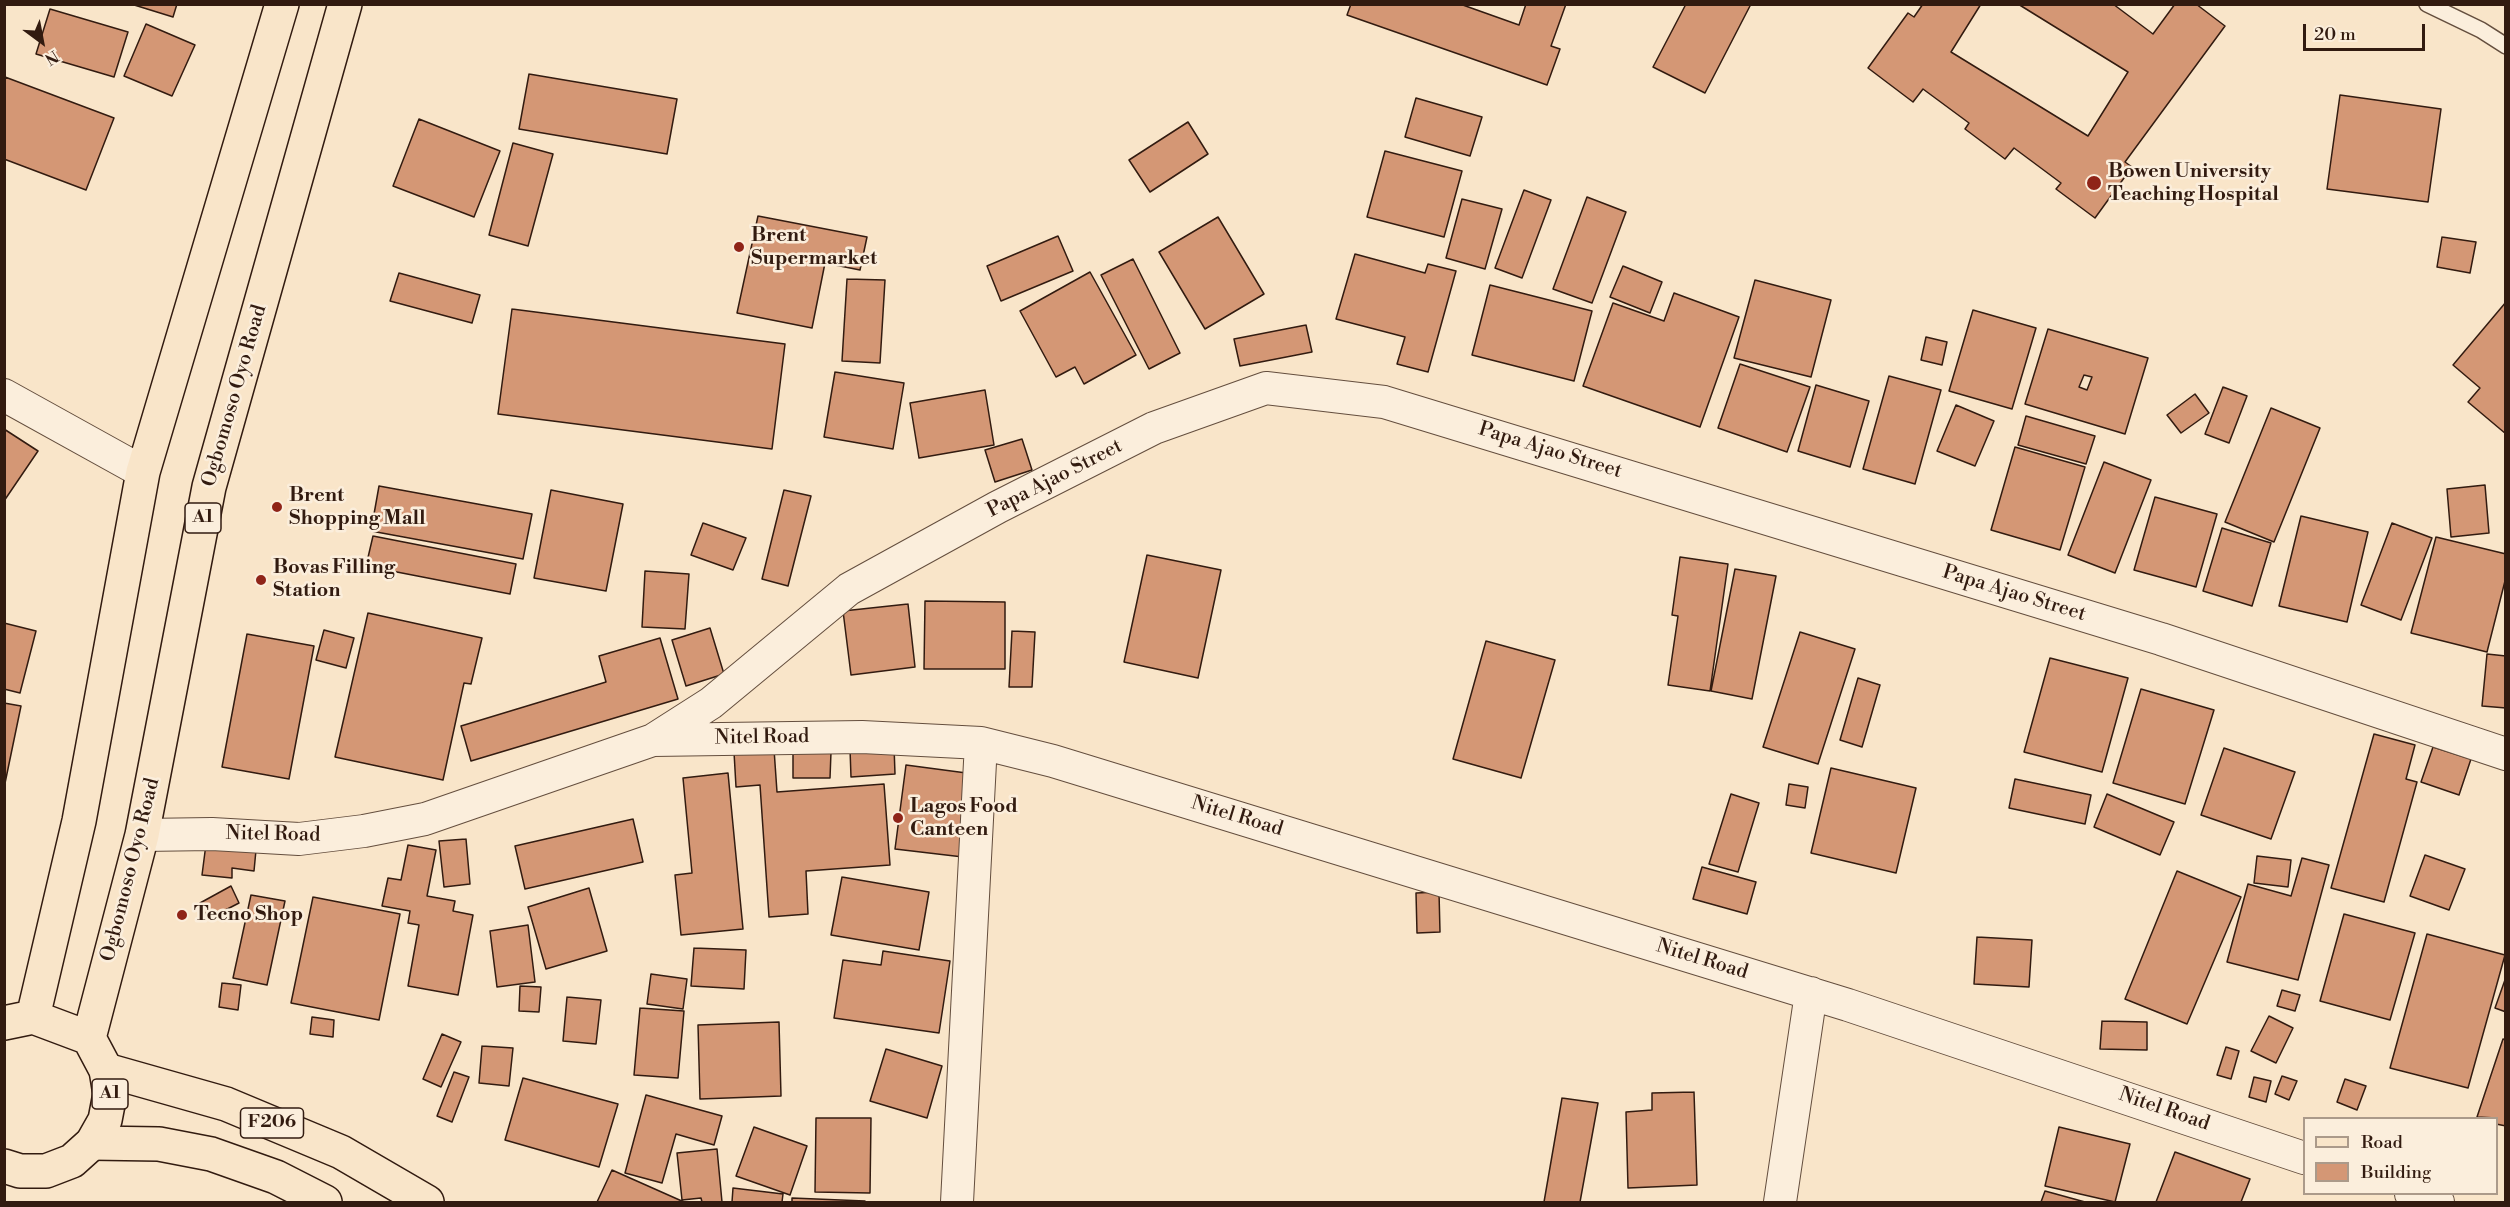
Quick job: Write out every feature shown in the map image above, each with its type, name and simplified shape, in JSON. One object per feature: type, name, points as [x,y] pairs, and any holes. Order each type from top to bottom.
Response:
[{"type":"main road","points":[[89,1038],[19,1020],[79,821],[143,472],[282,4]]},
{"type":"main road","name":"Ogbomoso Oyo Road","points":[[89,1038],[142,835],[209,487],[345,4]]},
{"type":"main road","name":"A1","points":[[6,1170],[46,1170],[72,1161],[92,1143],[105,1120],[110,1094],[106,1070],[89,1038]]},
{"type":"main road","name":"F206","points":[[106,1070],[226,1104],[341,1152],[427,1203]]},
{"type":"main road","name":"F206","points":[[92,1143],[159,1144],[211,1154],[276,1177],[325,1203]]},
{"type":"street","name":"Papa Ajao Street","points":[[653,740],[711,703],[849,589],[998,507],[1154,428],[1266,388],[1384,402],[2150,635],[2505,754]]},
{"type":"street","points":[[4,395],[143,472]]},
{"type":"street","name":"Nitel Road","points":[[142,835],[212,834],[299,839],[364,831],[425,819],[653,740],[862,737],[981,743],[1053,761],[1811,993],[2303,1158]]},
{"type":"street","points":[[957,1203],[981,743]]},
{"type":"street","points":[[1780,1203],[1811,993]]},
{"type":"street","points":[[2414,1195],[2438,1203]]},
{"type":"lane","points":[[2427,4],[2481,30],[2505,46]]},
{"type":"building","points":[[131,4],[177,4],[173,17]]},
{"type":"building","points":[[1351,4],[1460,4],[1519,25],[1526,4],[1566,4],[1551,46],[1560,49],[1547,85],[1347,15]]},
{"type":"building","points":[[1686,4],[1751,4],[1705,93],[1653,67]]},
{"type":"building","points":[[1923,4],[1981,4],[1951,52],[2088,136],[2128,72],[2018,4],[2113,4],[2153,34],[2175,4],[2196,4],[2225,26],[2125,162],[2132,167],[2095,218],[2056,189],[2061,183],[2014,148],[2005,159],[1965,129],[1969,123],[1923,89],[1913,102],[1868,68],[1908,13],[1914,17]]},
{"type":"building","points":[[50,9],[128,32],[114,77],[36,54]]},
{"type":"building","points":[[146,24],[195,45],[172,96],[124,76]]},
{"type":"building","points":[[529,74],[677,99],[667,154],[519,129]]},
{"type":"building","points":[[5,77],[114,118],[86,190],[4,159]]},
{"type":"building","points":[[2340,95],[2441,109],[2428,202],[2327,189]]},
{"type":"building","points":[[1416,98],[1482,117],[1470,156],[1405,137]]},
{"type":"building","points":[[419,119],[500,151],[474,217],[393,186]]},
{"type":"building","points":[[1188,122],[1208,154],[1150,192],[1129,160]]},
{"type":"building","points":[[513,143],[553,154],[528,246],[489,235]]},
{"type":"building","points":[[1385,151],[1462,171],[1444,237],[1367,217]]},
{"type":"building","points":[[1524,190],[1551,200],[1522,278],[1495,268]]},
{"type":"building","points":[[1587,197],[1626,212],[1592,303],[1553,289]]},
{"type":"building","points":[[1462,199],[1502,209],[1485,269],[1446,258]]},
{"type":"building","points":[[758,216],[867,237],[860,270],[825,263],[812,328],[737,313]]},
{"type":"building","points":[[1218,217],[1264,294],[1205,329],[1159,252]]},
{"type":"building","points":[[1058,236],[1073,271],[1001,301],[987,266]]},
{"type":"building","points":[[2442,237],[2476,242],[2470,273],[2437,267]]},
{"type":"building","points":[[1355,254],[1425,273],[1428,264],[1456,271],[1428,372],[1397,364],[1405,337],[1336,319]]},
{"type":"building","points":[[1133,259],[1180,353],[1149,369],[1101,275]]},
{"type":"building","points":[[1623,266],[1662,282],[1650,313],[1610,297]]},
{"type":"building","points":[[1090,272],[1136,355],[1084,384],[1075,367],[1056,377],[1020,311]]},
{"type":"building","points":[[399,273],[480,295],[472,323],[390,301]]},
{"type":"building","points":[[847,279],[885,280],[880,363],[842,361]]},
{"type":"building","points":[[1755,280],[1831,300],[1811,377],[1734,358]]},
{"type":"building","points":[[1490,285],[1592,311],[1574,381],[1472,355]]},
{"type":"building","points":[[1674,293],[1739,317],[1700,427],[1583,386],[1613,303],[1664,321]]},
{"type":"building","points":[[2506,302],[2506,434],[2468,402],[2480,388],[2453,365]]},
{"type":"building","points":[[512,309],[785,344],[772,449],[498,414]]},
{"type":"building","points":[[1973,310],[2036,328],[2012,409],[1949,391]]},
{"type":"building","points":[[1306,325],[1312,352],[1240,366],[1234,339]]},
{"type":"building","points":[[2048,329],[2148,358],[2125,434],[2025,404]],"holes":[[[2084,375],[2092,377],[2087,390],[2079,387]]]},
{"type":"building","points":[[1926,337],[1947,342],[1942,365],[1921,360]]},
{"type":"building","points":[[1740,364],[1810,387],[1787,452],[1718,428]]},
{"type":"building","points":[[835,372],[904,383],[893,449],[824,437]]},
{"type":"building","points":[[1889,376],[1941,390],[1915,484],[1863,469]]},
{"type":"building","points":[[1816,385],[1869,401],[1850,467],[1798,451]]},
{"type":"building","points":[[2223,387],[2247,396],[2229,443],[2205,434]]},
{"type":"building","points":[[985,390],[994,445],[919,458],[910,403]]},
{"type":"building","points":[[2195,394],[2209,413],[2181,433],[2167,415]]},
{"type":"building","points":[[1956,405],[1994,421],[1975,466],[1937,451]]},
{"type":"building","points":[[2271,408],[2320,428],[2274,542],[2225,522]]},
{"type":"building","points":[[2026,416],[2095,436],[2086,464],[2018,445]]},
{"type":"building","points":[[4,429],[38,451],[4,501]]},
{"type":"building","points":[[1022,439],[1032,470],[995,482],[985,450]]},
{"type":"building","points":[[2015,447],[2085,467],[2060,550],[1991,530]]},
{"type":"building","points":[[2104,462],[2151,480],[2115,573],[2068,555]]},
{"type":"building","points":[[2485,485],[2489,533],[2451,537],[2447,489]]},
{"type":"building","points":[[379,486],[532,514],[523,559],[371,531]]},
{"type":"building","points":[[551,490],[623,504],[606,591],[534,578]]},
{"type":"building","points":[[784,490],[811,496],[788,586],[762,579]]},
{"type":"building","points":[[2155,497],[2217,514],[2196,587],[2134,570]]},
{"type":"building","points":[[2301,516],[2368,532],[2347,622],[2279,606]]},
{"type":"building","points":[[703,523],[746,538],[733,570],[691,555]]},
{"type":"building","points":[[2392,523],[2432,538],[2401,620],[2361,605]]},
{"type":"building","points":[[2222,528],[2271,543],[2252,606],[2203,591]]},
{"type":"building","points":[[373,536],[516,564],[510,594],[366,566]]},
{"type":"building","points":[[2436,537],[2506,554],[2506,577],[2487,652],[2411,633]]},
{"type":"building","points":[[1147,555],[1221,570],[1198,678],[1124,662]]},
{"type":"building","points":[[1680,557],[1728,564],[1710,691],[1668,685],[1678,616],[1672,615]]},
{"type":"building","points":[[1735,569],[1776,576],[1752,699],[1711,691]]},
{"type":"building","points":[[645,571],[689,574],[685,629],[642,627]]},
{"type":"building","points":[[925,601],[1005,602],[1005,669],[924,669]]},
{"type":"building","points":[[908,604],[915,667],[851,675],[843,611]]},
{"type":"building","points":[[368,613],[482,638],[471,684],[464,683],[443,780],[335,757]]},
{"type":"building","points":[[4,623],[36,631],[20,693],[4,689]]},
{"type":"building","points":[[710,628],[724,674],[686,686],[672,640]]},
{"type":"building","points":[[324,630],[354,638],[346,668],[316,660]]},
{"type":"building","points":[[1012,631],[1035,632],[1032,687],[1009,687]]},
{"type":"building","points":[[1800,632],[1855,649],[1818,764],[1763,747]]},
{"type":"building","points":[[247,634],[314,646],[289,779],[222,767]]},
{"type":"building","points":[[660,638],[678,699],[471,761],[461,726],[606,682],[599,656]]},
{"type":"building","points":[[1486,641],[1555,660],[1521,778],[1453,759]]},
{"type":"building","points":[[2487,654],[2506,656],[2506,708],[2482,706]]},
{"type":"building","points":[[2050,658],[2128,678],[2102,772],[2024,752]]},
{"type":"building","points":[[1858,678],[1880,685],[1862,747],[1840,740]]},
{"type":"building","points":[[2141,689],[2214,710],[2185,804],[2113,783]]},
{"type":"building","points":[[4,703],[21,706],[4,788]]},
{"type":"building","points":[[2374,734],[2415,745],[2406,779],[2417,782],[2384,902],[2331,888]]},
{"type":"building","points":[[894,746],[895,774],[851,777],[850,749]]},
{"type":"building","points":[[2433,747],[2471,759],[2459,795],[2421,782]]},
{"type":"building","points":[[2224,748],[2295,772],[2271,839],[2201,815]]},
{"type":"building","points":[[774,749],[777,792],[884,784],[890,865],[806,871],[808,914],[769,917],[760,785],[736,787],[734,752]]},
{"type":"building","points":[[793,752],[831,752],[830,778],[793,778]]},
{"type":"building","points":[[906,765],[974,774],[963,857],[895,849]]},
{"type":"building","points":[[1831,768],[1916,788],[1896,873],[1811,853]]},
{"type":"building","points":[[728,773],[743,929],[681,935],[675,875],[692,873],[683,778]]},
{"type":"building","points":[[2015,779],[2091,795],[2085,824],[2009,808]]},
{"type":"building","points":[[1789,784],[1808,787],[1805,808],[1786,805]]},
{"type":"building","points":[[1731,794],[1759,803],[1738,872],[1709,864]]},
{"type":"building","points":[[2107,794],[2174,822],[2160,855],[2094,827]]},
{"type":"building","points":[[633,819],[643,862],[525,889],[515,846]]},
{"type":"building","points":[[466,839],[470,884],[444,887],[439,841]]},
{"type":"building","points":[[206,844],[256,850],[254,871],[232,868],[232,878],[202,875]]},
{"type":"building","points":[[408,845],[436,850],[427,896],[455,901],[453,911],[473,915],[458,995],[408,986],[419,925],[408,923],[410,911],[382,906],[388,878],[401,880]]},
{"type":"building","points":[[2425,855],[2465,869],[2449,910],[2410,896]]},
{"type":"building","points":[[2257,856],[2291,860],[2288,887],[2254,883]]},
{"type":"building","points":[[2302,858],[2329,865],[2298,980],[2227,962],[2248,884],[2291,896]]},
{"type":"building","points":[[1702,867],[1756,882],[1747,914],[1693,899]]},
{"type":"building","points":[[2177,871],[2241,897],[2187,1024],[2125,999]]},
{"type":"building","points":[[842,877],[929,892],[919,950],[831,935]]},
{"type":"building","points":[[231,886],[239,903],[208,919],[200,903]]},
{"type":"building","points":[[589,888],[607,951],[546,969],[528,907]]},
{"type":"building","points":[[1439,892],[1440,932],[1417,933],[1416,893]]},
{"type":"building","points":[[251,895],[285,901],[267,985],[233,978]]},
{"type":"building","points":[[313,897],[400,914],[379,1020],[291,1003]]},
{"type":"building","points":[[2344,914],[2415,933],[2390,1020],[2320,1001]]},
{"type":"building","points":[[528,925],[535,982],[497,987],[490,931]]},
{"type":"building","points":[[2427,934],[2505,955],[2468,1088],[2390,1068]]},
{"type":"building","points":[[1977,937],[2032,940],[2029,987],[1974,984]]},
{"type":"building","points":[[694,948],[746,950],[744,989],[691,986]]},
{"type":"building","points":[[883,951],[950,961],[939,1033],[834,1018],[843,960],[881,965]]},
{"type":"building","points":[[651,974],[687,979],[683,1009],[647,1004]]},
{"type":"building","points":[[2506,977],[2506,1012],[2495,1008]]},
{"type":"building","points":[[222,983],[241,985],[238,1010],[219,1007]]},
{"type":"building","points":[[520,986],[541,987],[539,1012],[519,1011]]},
{"type":"building","points":[[2282,990],[2300,995],[2295,1011],[2277,1006]]},
{"type":"building","points":[[567,997],[601,1000],[596,1044],[563,1041]]},
{"type":"building","points":[[640,1008],[684,1011],[678,1078],[634,1075]]},
{"type":"building","points":[[2269,1016],[2293,1028],[2276,1063],[2251,1051]]},
{"type":"building","points":[[312,1017],[334,1020],[333,1037],[310,1034]]},
{"type":"building","points":[[2102,1021],[2147,1022],[2147,1050],[2100,1049]]},
{"type":"building","points":[[779,1022],[781,1096],[700,1099],[698,1025]]},
{"type":"building","points":[[442,1034],[461,1042],[441,1087],[423,1079]]},
{"type":"building","points":[[2503,1039],[2506,1040],[2506,1126],[2498,1124],[2498,1117],[2477,1117]]},
{"type":"building","points":[[482,1046],[513,1048],[509,1086],[479,1083]]},
{"type":"building","points":[[2226,1047],[2239,1051],[2231,1079],[2217,1075]]},
{"type":"building","points":[[886,1049],[942,1066],[927,1118],[870,1101]]},
{"type":"building","points":[[454,1072],[469,1077],[452,1122],[437,1116]]},
{"type":"building","points":[[2282,1076],[2297,1081],[2289,1100],[2275,1094]]},
{"type":"building","points":[[2254,1077],[2271,1081],[2266,1102],[2249,1097]]},
{"type":"building","points":[[523,1078],[618,1104],[599,1167],[505,1140]]},
{"type":"building","points":[[2345,1079],[2366,1086],[2357,1110],[2337,1102]]},
{"type":"building","points":[[1694,1092],[1697,1185],[1628,1188],[1626,1112],[1652,1110],[1652,1093]]},
{"type":"building","points":[[646,1095],[722,1116],[714,1145],[676,1134],[662,1183],[625,1173]]},
{"type":"building","points":[[1562,1098],[1598,1103],[1580,1202],[1544,1202]]},
{"type":"building","points":[[816,1118],[871,1118],[870,1193],[815,1192]]},
{"type":"building","points":[[754,1127],[807,1146],[790,1195],[736,1176]]},
{"type":"building","points":[[2059,1127],[2130,1144],[2115,1202],[2045,1186]]},
{"type":"building","points":[[717,1149],[722,1202],[702,1202],[701,1198],[682,1200],[677,1153]]},
{"type":"building","points":[[2175,1152],[2250,1179],[2241,1202],[2156,1202]]},
{"type":"building","points":[[612,1170],[684,1202],[597,1202]]},
{"type":"building","points":[[733,1188],[783,1194],[782,1202],[732,1202]]},
{"type":"building","points":[[2045,1191],[2085,1202],[2041,1202]]},
{"type":"building","points":[[792,1198],[865,1201],[865,1202],[792,1202]]},
{"type":"place","name":"Bowen University Teaching Hospital","points":[[2094,183]]},
{"type":"place","name":"Brent Supermarket","points":[[739,247]]},
{"type":"place","name":"Brent Shopping Mall","points":[[277,507]]},
{"type":"place","name":"Bovas Filling Station","points":[[261,580]]},
{"type":"place","name":"Lagos Food Canteen","points":[[898,818]]},
{"type":"place","name":"Tecno Shop","points":[[182,915]]}]
